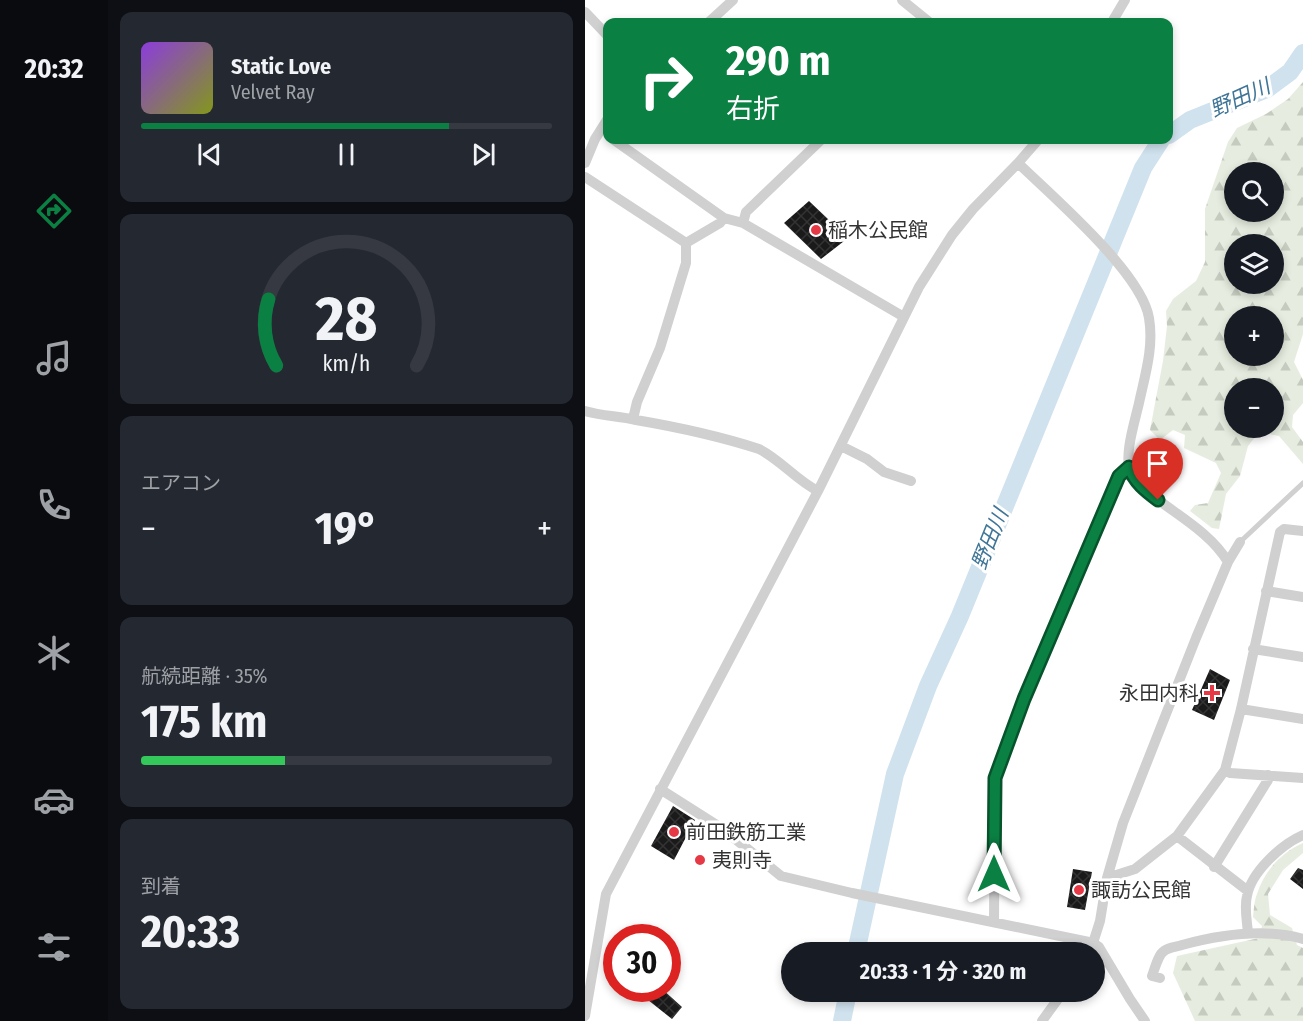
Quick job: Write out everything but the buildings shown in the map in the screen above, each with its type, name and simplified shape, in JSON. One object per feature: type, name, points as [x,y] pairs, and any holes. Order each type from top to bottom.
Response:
[{"type":"street","points":[[713,18],[733,0]]},
{"type":"street","points":[[902,0],[924,18]]},
{"type":"street","points":[[1114,18],[1125,0]]},
{"type":"street","points":[[585,12],[603,31]]},
{"type":"street","points":[[585,163],[603,134]]},
{"type":"street","points":[[619,144],[724,218],[743,223],[904,317]]},
{"type":"street","points":[[743,223],[746,212],[817,144]]},
{"type":"street","points":[[585,1016],[606,894],[660,789],[818,491],[919,287],[952,236],[973,209],[1035,144]]},
{"type":"street","points":[[1018,163],[1100,242],[1135,286],[1149,315],[1151,346],[1129,448],[1129,467],[1132,476],[1142,488],[1221,549],[1228,562]]},
{"type":"street","points":[[585,177],[686,243]]},
{"type":"street","points":[[686,243],[720,223],[724,218]]},
{"type":"street","points":[[633,419],[637,402],[660,348],[677,285],[686,263],[686,243]]},
{"type":"street","points":[[585,411],[606,417],[633,419],[689,430],[759,449],[818,491]]},
{"type":"street","points":[[841,446],[867,459],[884,472],[911,481]]},
{"type":"street","points":[[994,921],[995,778],[1024,699],[1092,538],[1119,476],[1129,467]]},
{"type":"street","points":[[1107,878],[1135,869],[1177,836],[1225,770],[1241,709],[1280,532],[1284,529],[1303,531]]},
{"type":"street","points":[[1093,942],[1101,921],[1107,878],[1123,824],[1196,638],[1228,562],[1241,542]]},
{"type":"street","points":[[1266,591],[1303,597]]},
{"type":"street","points":[[1254,649],[1303,657]]},
{"type":"street","points":[[1241,709],[1303,719]]},
{"type":"street","points":[[1225,770],[1230,773],[1303,778]]},
{"type":"street","points":[[1214,867],[1268,780],[1268,775]]},
{"type":"street","points":[[660,789],[723,829],[781,876],[994,921],[1069,942]]},
{"type":"street","points":[[1248,933],[1246,898],[1248,891],[1265,863],[1275,852],[1303,835]]},
{"type":"street","points":[[1177,836],[1214,867],[1248,891]]},
{"type":"street","points":[[1160,978],[1152,976],[1161,953],[1166,950],[1215,937],[1248,933],[1303,939]]},
{"type":"street","points":[[1105,956],[1145,1021]]},
{"type":"street","points":[[1041,1021],[1055,1002]]},
{"type":"lane","points":[[1241,542],[1303,483]]},
{"type":"green space","points":[[1303,82],[1303,334],[1294,362],[1303,380],[1303,403],[1293,415],[1292,427],[1303,442],[1303,464],[1281,438],[1284,438],[1284,378],[1224,378],[1224,438],[1254,438],[1248,446],[1240,476],[1226,494],[1219,529],[1212,528],[1190,511],[1195,505],[1208,503],[1221,473],[1216,463],[1184,448],[1185,435],[1173,430],[1160,440],[1150,430],[1163,361],[1167,326],[1166,311],[1173,299],[1196,281],[1205,262],[1205,209],[1228,142],[1237,128],[1266,114],[1288,99]]},
{"type":"green space","points":[[1303,843],[1303,853],[1283,870],[1268,894],[1270,915],[1292,928],[1297,945],[1303,948],[1303,1021],[1195,1021],[1173,973],[1177,956],[1259,938],[1262,926],[1253,917],[1260,886],[1269,870],[1281,857]]},
{"type":"waterway","name":"野田川","points":[[1173,132],[1190,120],[1267,89],[1290,72],[1303,53]]},
{"type":"waterway","name":"野田川","points":[[858,942],[895,774],[928,686],[960,616],[1143,168],[1158,144]]},
{"type":"waterway","name":"野田川","points":[[842,1021],[846,1002]]},
{"type":"place","name":"稲木公民館","points":[[816,230]]},
{"type":"place","name":"永田内科","points":[[1212,693]]},
{"type":"place","name":"前田鉄筋工業","points":[[674,832]]},
{"type":"place","name":"夷則寺","points":[[700,860]]},
{"type":"place","name":"諏訪公民館","points":[[1079,890]]},
{"type":"route","points":[[994,874],[995,778],[1024,699],[1119,476],[1129,467],[1132,476],[1142,488],[1158,500]]}]
